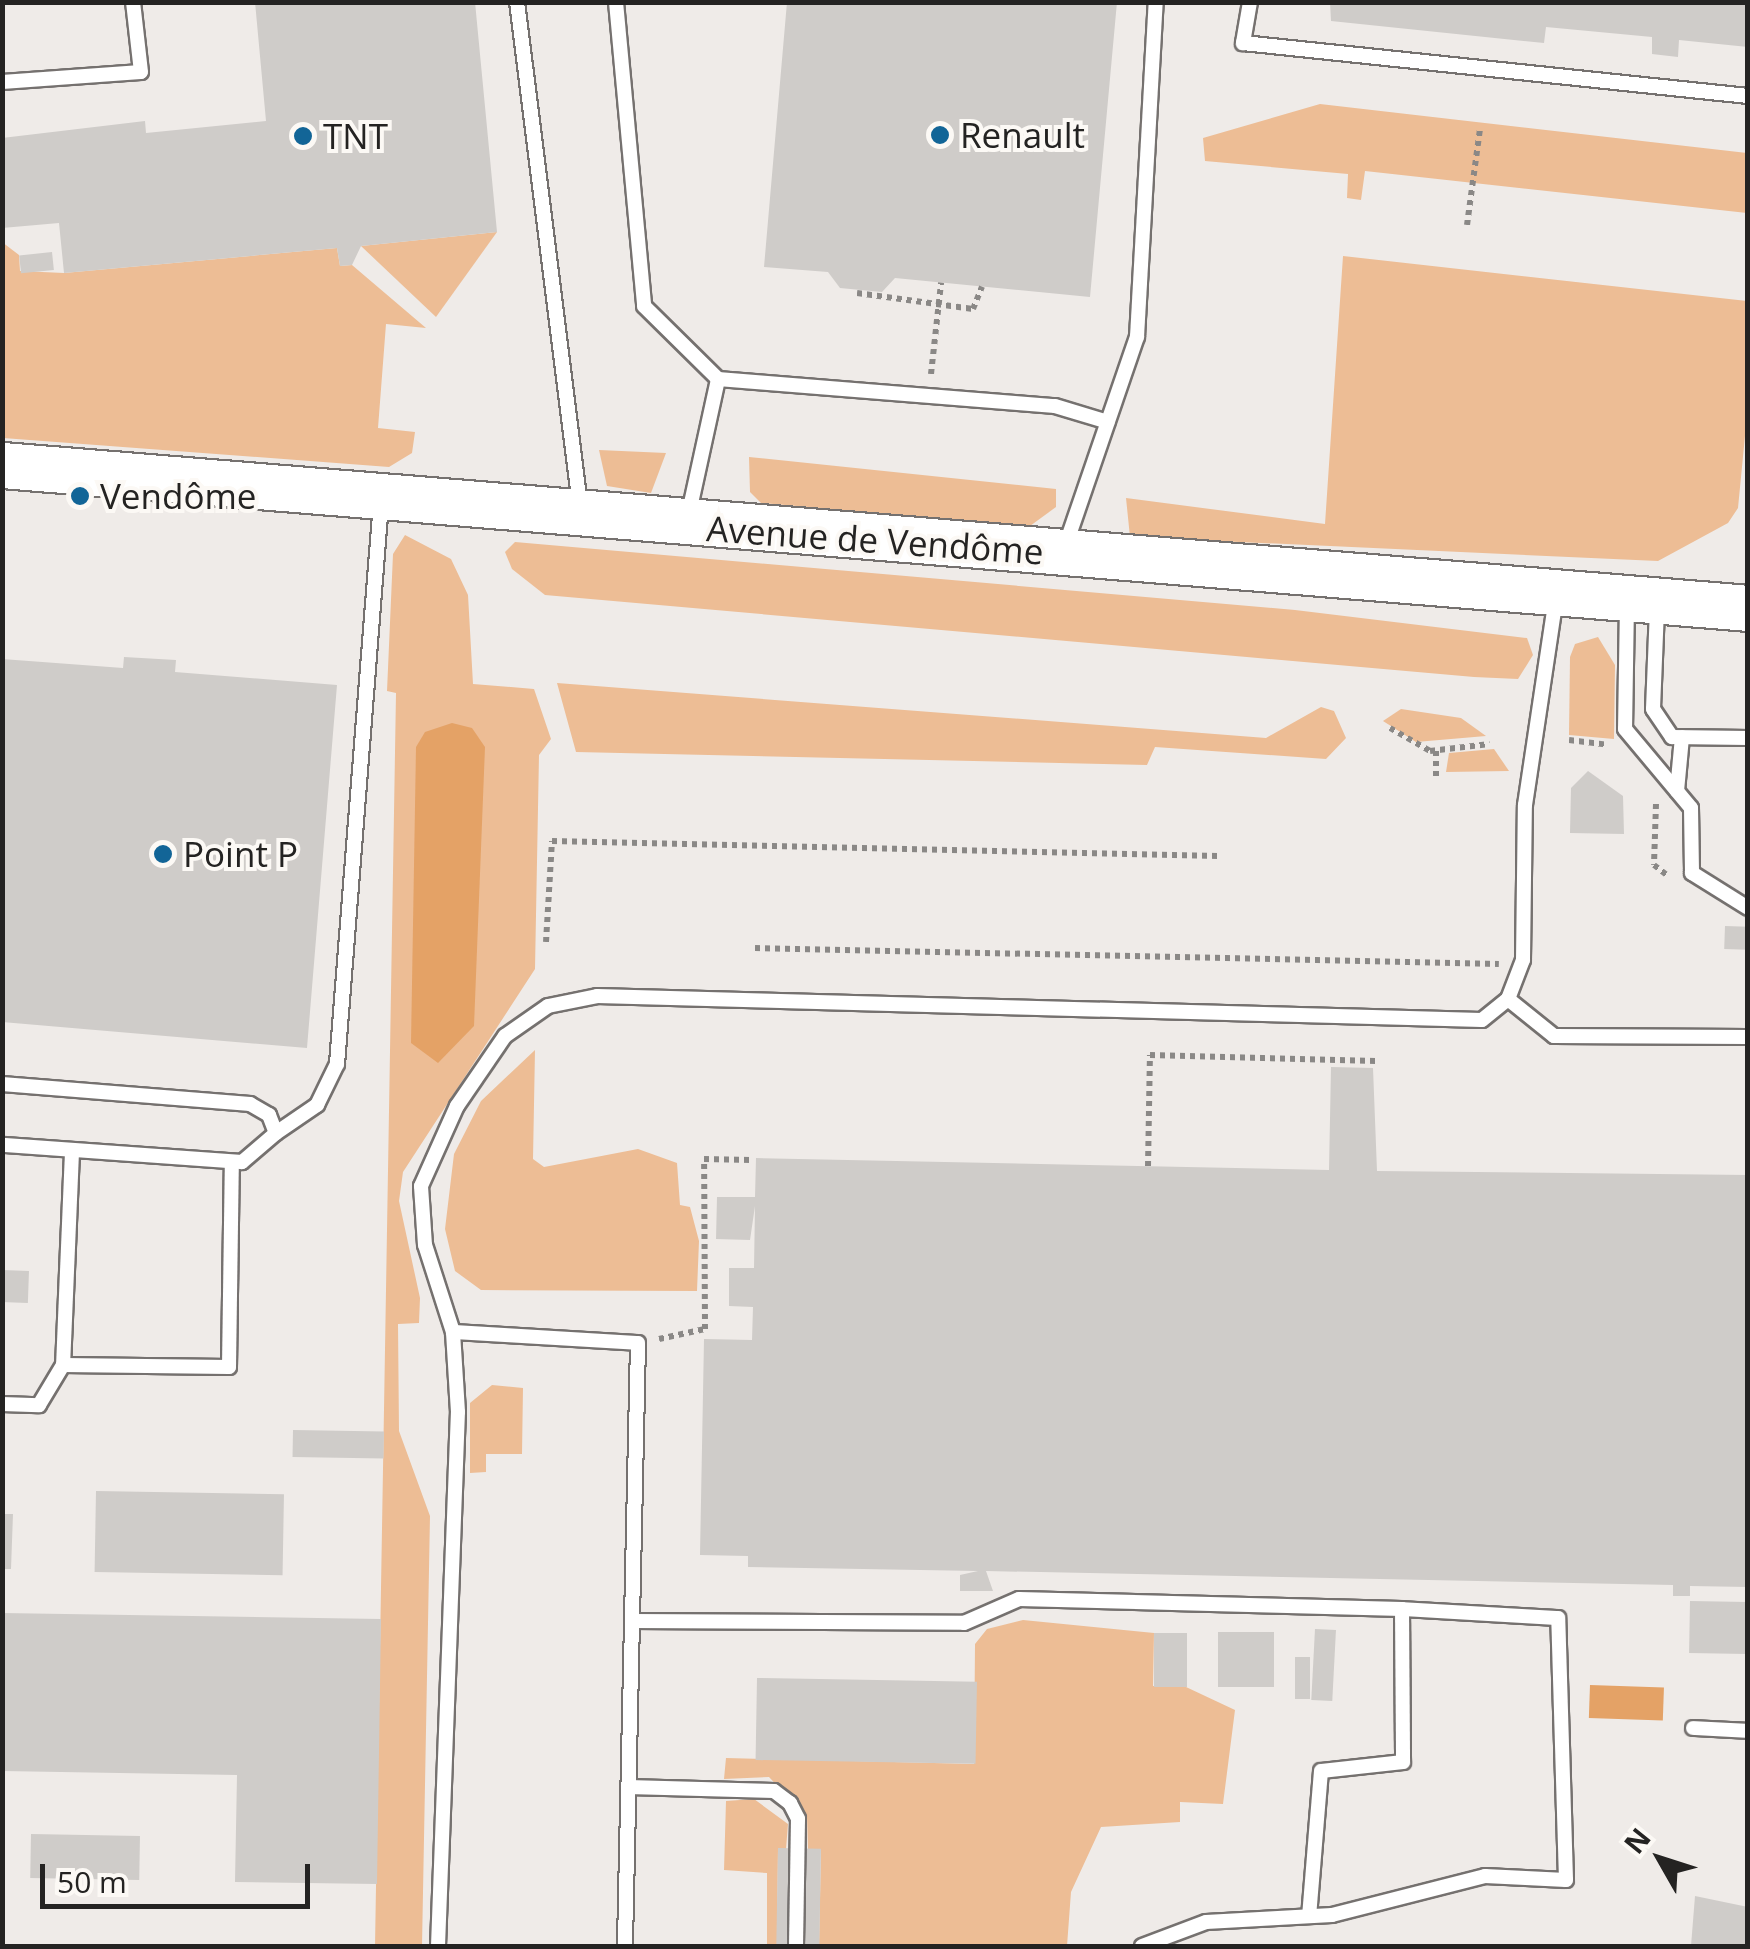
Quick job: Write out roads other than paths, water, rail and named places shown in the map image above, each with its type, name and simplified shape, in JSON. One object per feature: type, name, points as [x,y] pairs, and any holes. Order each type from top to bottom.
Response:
[{"type":"main road","name":"Avenue de Vendôme","points":[[2,465],[686,526],[1642,599],[1743,599]]},
{"type":"lane","points":[[2,82],[141,72],[133,2]]},
{"type":"lane","points":[[517,2],[581,516]]},
{"type":"lane","points":[[616,2],[644,306],[718,379],[1055,406],[1108,422]]},
{"type":"lane","points":[[1063,554],[1137,336],[1156,2]]},
{"type":"lane","points":[[1250,2],[1243,43],[1748,96]]},
{"type":"lane","points":[[686,526],[718,379]]},
{"type":"lane","points":[[2,1146],[232,1162],[317,1105],[337,1064],[381,498]]},
{"type":"lane","points":[[438,1946],[458,1412],[453,1332],[426,1246],[420,1186],[456,1106],[504,1036],[548,1006],[597,996],[1482,1020],[1508,999],[1524,960],[1526,804],[1557,592]]},
{"type":"lane","points":[[1642,599],[1654,710],[1682,737],[1748,738]]},
{"type":"lane","points":[[1642,599],[1625,729],[1691,808],[1692,872],[1748,908]]},
{"type":"lane","points":[[1677,791],[1682,737]]},
{"type":"lane","points":[[1508,999],[1554,1036],[1748,1036]]},
{"type":"lane","points":[[2,1084],[250,1104],[270,1116],[276,1133]]},
{"type":"lane","points":[[2,1404],[39,1404],[63,1366],[72,1152]]},
{"type":"lane","points":[[63,1366],[229,1367],[232,1162]]},
{"type":"lane","points":[[453,1332],[638,1343],[625,1946]]},
{"type":"lane","points":[[632,1621],[964,1623],[1019,1599],[1402,1609],[1558,1618],[1566,1880],[1485,1876],[1309,1916],[1206,1922],[1142,1946]]},
{"type":"lane","points":[[1309,1916],[1321,1771],[1404,1762],[1402,1609]]},
{"type":"lane","points":[[1693,1728],[1748,1731]]},
{"type":"lane","points":[[628,1787],[774,1791],[790,1804],[798,1819],[796,1946]]},
{"type":"place","name":"Renault","points":[[940,135]]},
{"type":"place","name":"TNT","points":[[303,136]]},
{"type":"place","name":"Vendôme","points":[[80,496]]},
{"type":"place","name":"Point P","points":[[163,854]]}]
